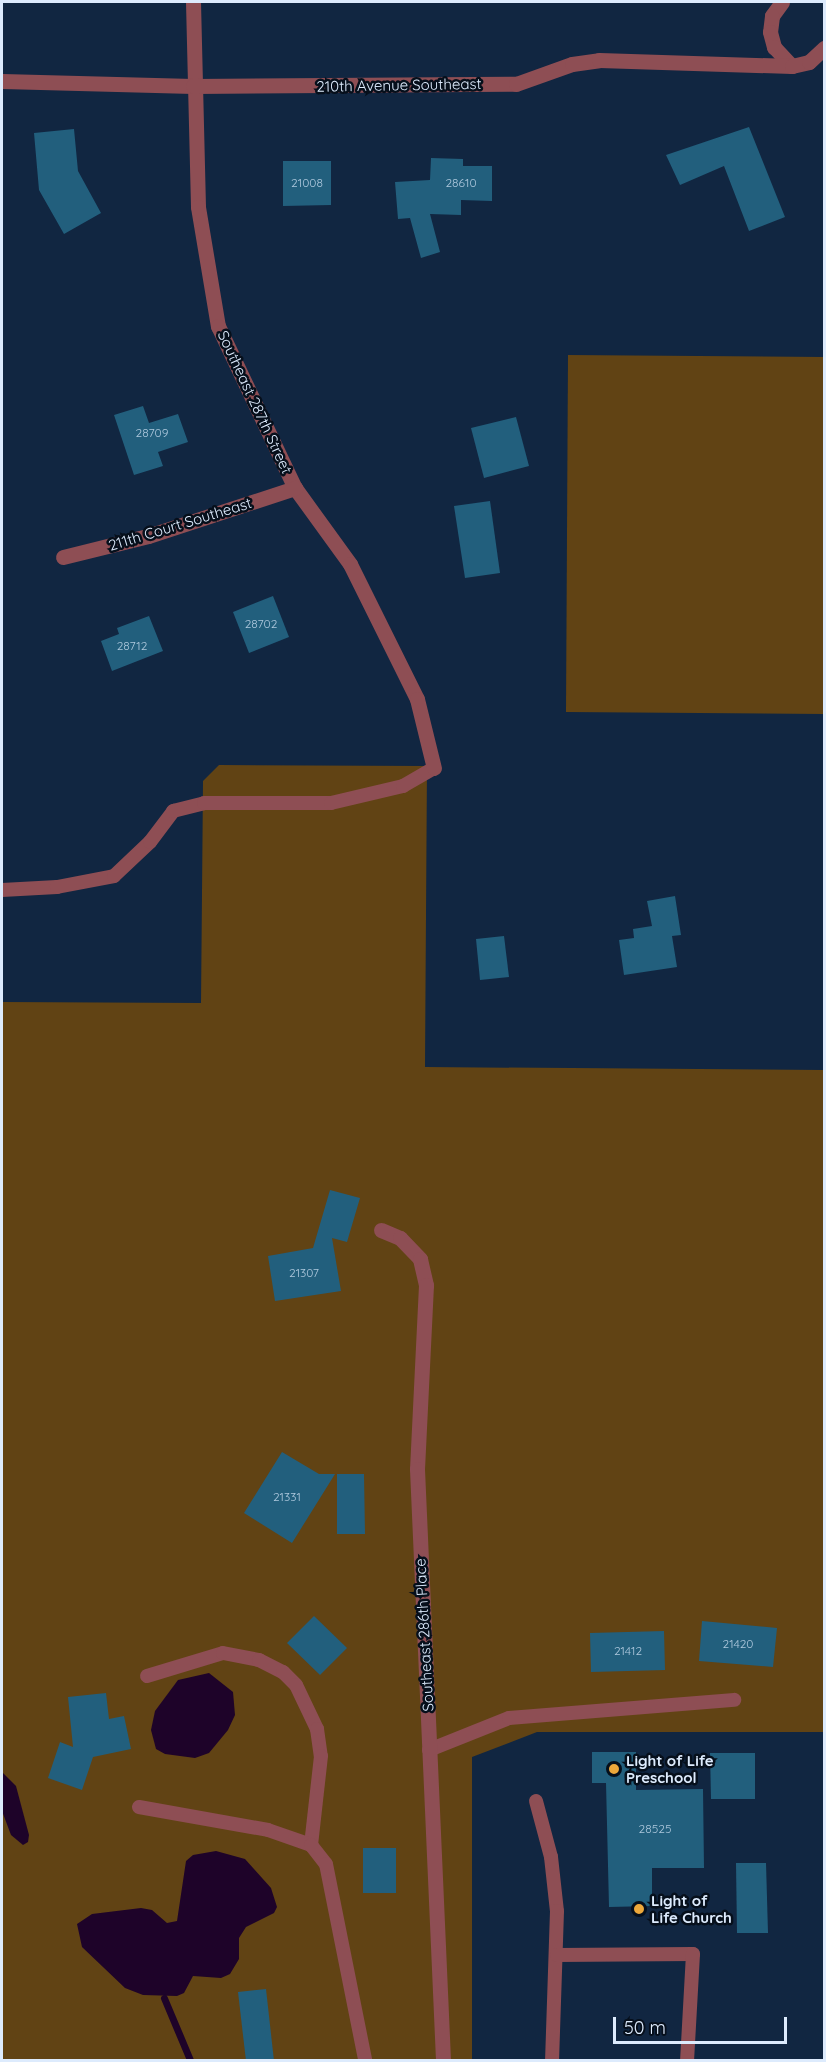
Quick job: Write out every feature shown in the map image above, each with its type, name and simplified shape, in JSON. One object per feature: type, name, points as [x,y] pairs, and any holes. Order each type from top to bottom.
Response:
[{"type":"street","name":"Southeast 287th Street","points":[[193,2],[193,87],[198,207],[218,326],[296,488],[350,564],[417,699],[435,768]]},
{"type":"street","points":[[782,2],[772,16],[770,32],[774,47],[792,66]]},
{"type":"street","name":"210th Avenue Southeast","points":[[2,81],[193,87],[516,84],[572,64],[599,60],[792,66],[809,62],[825,48]]},
{"type":"street","name":"211th Court Southeast","points":[[63,557],[148,536],[296,488]]},
{"type":"street","name":"Southeast 286th Place","points":[[381,1230],[400,1238],[420,1259],[426,1284],[417,1469],[443,2061]]},
{"type":"lane","points":[[2,890],[57,887],[114,876],[150,842],[173,811],[204,803],[331,803],[404,786],[435,768]]},
{"type":"lane","points":[[147,1676],[187,1662],[233,1654],[259,1660],[284,1672],[296,1685],[317,1729],[321,1756],[311,1845]]},
{"type":"lane","points":[[429,1750],[509,1718],[734,1700]]},
{"type":"lane","points":[[536,1801],[551,1857],[557,1955],[552,2061]]},
{"type":"lane","points":[[139,1807],[268,1830],[311,1845],[326,1864],[365,2061]]},
{"type":"lane","points":[[557,1955],[693,1954],[687,2061]]},
{"type":"shaded area","points":[[568,355],[824,357],[824,714],[566,712]]},
{"type":"shaded area","points":[[219,765],[427,766],[425,1067],[824,1070],[824,1732],[537,1732],[472,1757],[472,2060],[2,2060],[2,1002],[201,1003],[203,781]]},
{"type":"shaded area","points":[[209,1673],[233,1692],[235,1715],[228,1730],[209,1753],[195,1758],[165,1754],[156,1749],[151,1730],[155,1711],[178,1680]]},
{"type":"shaded area","points":[[2,1772],[16,1786],[29,1835],[28,1842],[23,1845],[11,1835],[2,1811]]},
{"type":"shaded area","points":[[216,1851],[245,1859],[271,1888],[277,1907],[274,1913],[246,1927],[239,1938],[239,1959],[230,1974],[221,1978],[193,1976],[184,1993],[177,1996],[143,1995],[125,1988],[82,1947],[77,1924],[92,1914],[141,1908],[152,1910],[167,1923],[177,1921],[186,1861],[193,1855]]},
{"type":"building","points":[[749,127],[785,217],[749,231],[724,166],[680,185],[666,155]]},
{"type":"building","points":[[74,129],[78,171],[101,213],[64,234],[39,190],[34,133]]},
{"type":"building","points":[[431,158],[463,159],[463,166],[492,166],[492,201],[461,200],[461,215],[430,214],[440,252],[421,258],[410,218],[398,219],[395,182],[430,180]]},
{"type":"building","points":[[283,161],[331,161],[331,205],[283,206]]},
{"type":"building","points":[[143,406],[149,423],[178,414],[188,442],[158,452],[163,466],[134,475],[114,415]]},
{"type":"building","points":[[516,417],[529,466],[484,478],[471,428]]},
{"type":"building","points":[[490,501],[500,573],[465,578],[454,506]]},
{"type":"building","points":[[273,596],[289,637],[249,653],[233,612]]},
{"type":"building","points":[[149,616],[163,651],[112,671],[101,641],[119,634],[117,628]]},
{"type":"building","points":[[675,896],[681,935],[672,936],[677,967],[624,975],[619,940],[634,938],[633,929],[652,926],[647,901]]},
{"type":"building","points":[[504,936],[509,977],[480,980],[476,939]]},
{"type":"building","points":[[330,1190],[360,1198],[347,1242],[332,1238],[341,1291],[275,1301],[268,1256],[313,1248]]},
{"type":"building","points":[[282,1452],[319,1474],[335,1474],[292,1543],[244,1513]]},
{"type":"building","points":[[337,1474],[364,1474],[365,1534],[337,1534]]},
{"type":"building","points":[[314,1616],[347,1648],[320,1675],[287,1643]]},
{"type":"building","points":[[702,1621],[777,1628],[773,1667],[699,1661]]},
{"type":"building","points":[[664,1631],[665,1670],[591,1672],[590,1633]]},
{"type":"building","points":[[106,1693],[109,1719],[124,1716],[131,1749],[93,1757],[82,1790],[48,1778],[60,1742],[73,1747],[68,1697]]},
{"type":"building","points":[[592,1752],[636,1752],[636,1790],[703,1789],[704,1868],[652,1868],[652,1906],[609,1907],[606,1783],[592,1783]]},
{"type":"building","points":[[710,1753],[755,1753],[755,1799],[711,1799]]},
{"type":"building","points":[[363,1848],[396,1848],[396,1893],[363,1893]]},
{"type":"building","points":[[736,1863],[766,1863],[768,1933],[737,1933]]},
{"type":"building","points":[[266,1989],[274,2061],[246,2061],[238,1992]]},
{"type":"waterway","points":[[164,1998],[190,2060]]},
{"type":"place","name":"Light of Life Preschool","points":[[614,1769]]},
{"type":"place","name":"Light of Life Church","points":[[639,1909]]}]
